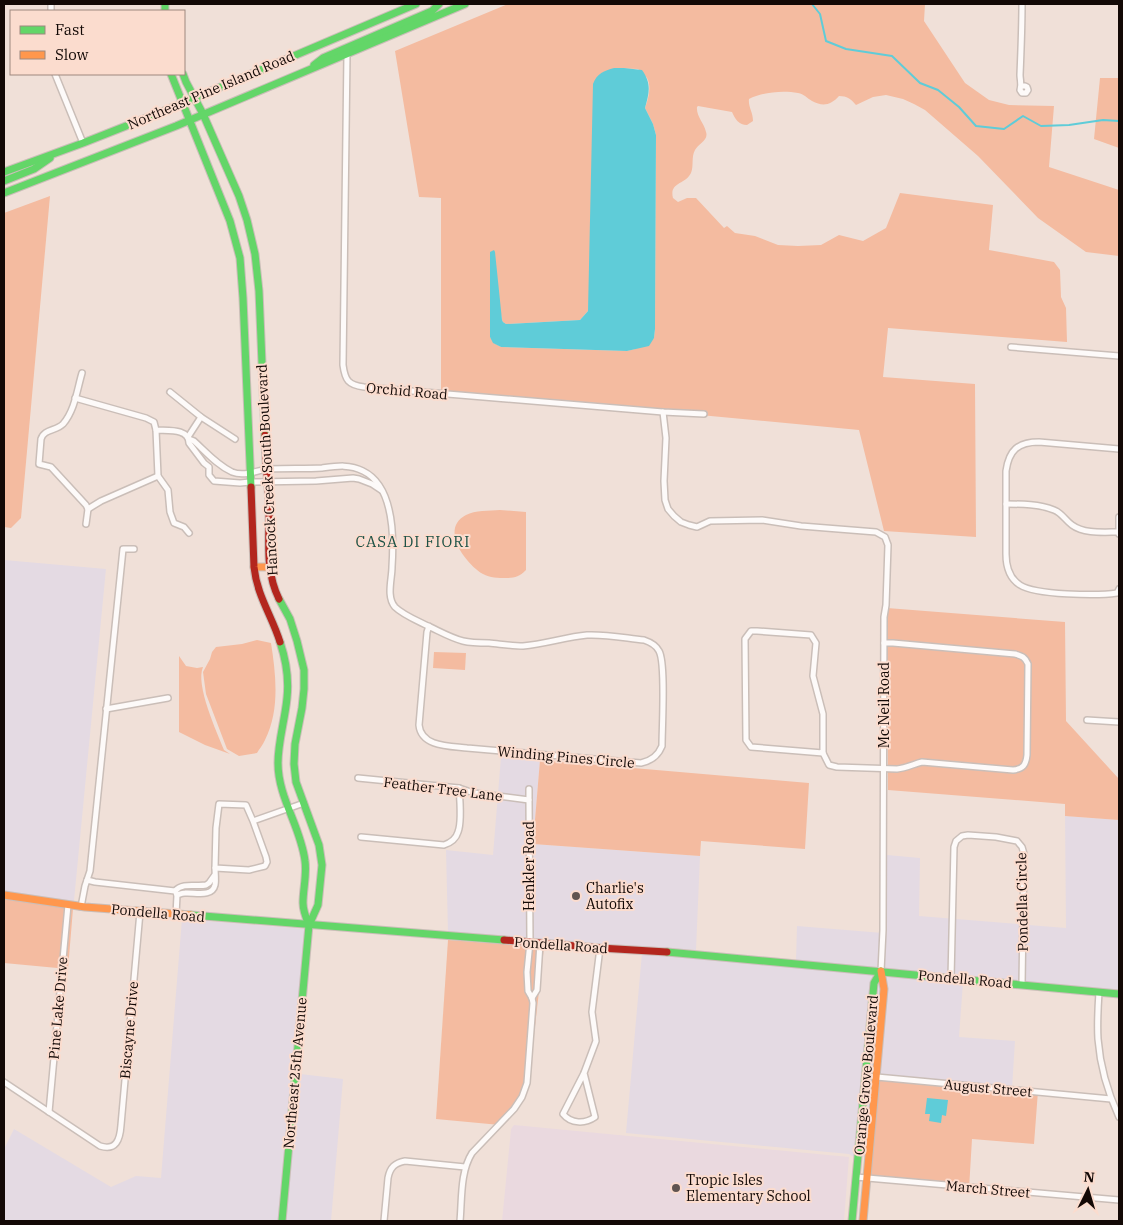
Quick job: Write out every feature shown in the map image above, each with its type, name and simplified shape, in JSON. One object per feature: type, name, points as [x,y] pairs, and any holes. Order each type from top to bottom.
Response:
[{"type":"street","name":"Northeast Pine Island Road","points":[[4,172],[195,98],[416,4]]},
{"type":"street","name":"Northeast Pine Island Road","points":[[307,71],[323,58],[432,11],[439,4]]},
{"type":"street","name":"Northeast Pine Island Road","points":[[4,193],[83,164],[465,4]]},
{"type":"street","points":[[1022,4],[1020,77],[1022,86]]},
{"type":"street","name":"Orchid Road","points":[[347,54],[343,365],[348,382],[364,388],[704,414]]},
{"type":"street","points":[[55,75],[83,143]]},
{"type":"street","name":"Hancock Creek South Boulevard","points":[[171,75],[230,221],[240,258],[254,567],[257,587],[284,653],[288,678],[287,701],[278,749],[278,768],[288,809],[305,855],[306,874],[302,905],[309,925]]},
{"type":"street","name":"Hancock Creek South Boulevard","points":[[183,75],[203,114],[244,208],[255,254],[259,291],[270,567],[277,594],[290,619],[304,670],[302,708],[295,744],[294,764],[296,782],[319,845],[322,865],[318,905],[309,925]]},
{"type":"street","points":[[4,181],[40,166],[52,154]]},
{"type":"street","points":[[1011,347],[1119,356]]},
{"type":"street","points":[[82,373],[74,405],[70,413],[56,429],[42,435],[39,464],[51,467],[86,505],[88,509],[86,524]]},
{"type":"street","points":[[170,392],[201,417],[235,439]]},
{"type":"street","points":[[75,398],[146,418],[154,422],[158,476],[168,490],[170,512],[174,522],[184,527],[189,533]]},
{"type":"street","name":"Mc Neil Road","points":[[663,412],[666,438],[665,500],[668,509],[674,516],[689,525],[696,527],[710,522],[762,520],[876,532],[885,536],[888,545],[884,617],[883,935],[881,971]]},
{"type":"street","points":[[201,417],[189,438],[189,443],[209,467],[209,476],[214,481],[240,483],[327,481],[352,478],[372,484],[386,497]]},
{"type":"street","points":[[156,430],[181,432],[194,441],[217,464],[234,472],[250,473]]},
{"type":"street","points":[[1118,592],[1100,595],[1055,592],[1027,588],[1014,579],[1006,564],[1006,471],[1012,452],[1018,446],[1029,442],[1119,449]]},
{"type":"street","name":"Winding Pines Circle","points":[[250,473],[267,469],[338,466],[352,467],[365,471],[378,482],[386,497],[392,537],[390,592],[394,606],[429,626],[462,641],[515,646],[593,635],[651,642],[662,657],[662,746],[660,751],[648,762],[641,763],[467,748],[433,743],[422,734],[419,725],[429,626]]},
{"type":"street","points":[[88,509],[101,501],[158,476]]},
{"type":"street","points":[[1006,504],[1046,507],[1057,511],[1077,528],[1119,534],[1119,517]]},
{"type":"street","points":[[81,907],[90,871],[123,549],[134,549]]},
{"type":"street","points":[[254,567],[270,567]]},
{"type":"street","points":[[823,754],[751,747],[746,740],[745,639],[751,631],[810,635],[816,643],[813,676],[823,714],[823,754],[829,765],[837,767],[903,768],[922,762],[1013,770],[1019,769],[1024,765],[1027,755],[1028,664],[1026,659],[1015,654],[884,643]]},
{"type":"street","points":[[106,709],[168,698]]},
{"type":"street","points":[[1087,720],[1119,722]]},
{"type":"street","name":"Feather Tree Lane","points":[[358,778],[459,788],[474,793],[529,800]]},
{"type":"street","points":[[361,837],[444,845],[450,843],[458,832],[459,788]]},
{"type":"street","name":"Henkler Road","points":[[530,789],[530,942],[528,991],[532,998]]},
{"type":"street","points":[[253,821],[304,803]]},
{"type":"street","points":[[87,880],[176,893],[210,892],[215,884],[215,871],[216,828],[219,804],[246,806],[267,862],[265,866],[249,870],[215,871]]},
{"type":"street","name":"Pondella Circle","points":[[951,978],[954,847],[956,841],[962,836],[968,835],[1010,838],[1022,846],[1024,854],[1022,984]]},
{"type":"street","points":[[176,893],[176,915]]},
{"type":"street","name":"Pondella Road","points":[[4,896],[81,907],[600,948],[674,952],[1119,994]]},
{"type":"street","name":"Pine Lake Drive","points":[[49,1112],[68,905]]},
{"type":"street","name":"Biscayne Drive","points":[[49,1112],[100,1146],[106,1148],[113,1146],[119,1139],[122,1126],[140,912]]},
{"type":"street","name":"Northeast 25th Avenue","points":[[282,1221],[309,925]]},
{"type":"street","points":[[460,1221],[467,1160],[514,1110],[522,1097],[527,1082],[532,998],[537,990],[540,943]]},
{"type":"street","points":[[584,1073],[595,1117],[588,1121],[575,1122],[568,1120],[563,1114],[584,1073],[596,1041],[592,1012],[600,948]]},
{"type":"street","name":"Orange Grove Boulevard","points":[[852,1221],[874,983],[881,971]]},
{"type":"street","name":"Orange Grove Boulevard","points":[[863,1221],[884,989],[881,971]]},
{"type":"street","points":[[1099,992],[1098,1038],[1102,1066],[1111,1099],[1119,1117]]},
{"type":"street","points":[[870,1035],[880,1036]]},
{"type":"street","name":"August Street","points":[[866,1076],[1111,1099]]},
{"type":"street","points":[[4,1082],[49,1112]]},
{"type":"street","points":[[384,1221],[388,1178],[393,1166],[398,1162],[465,1166]]},
{"type":"street","name":"March Street","points":[[856,1177],[1119,1200]]},
{"type":"shaded area","points":[[508,4],[925,4],[924,21],[965,83],[989,100],[1009,105],[1054,106],[1049,167],[1119,190],[1119,256],[1086,252],[1038,218],[978,156],[925,110],[903,99],[886,95],[873,97],[856,105],[849,98],[842,96],[839,96],[830,103],[823,104],[816,103],[798,93],[767,93],[749,99],[753,121],[747,125],[738,121],[732,112],[698,106],[698,113],[707,135],[696,148],[691,173],[685,180],[675,186],[672,193],[673,198],[678,202],[687,198],[696,198],[724,228],[727,226],[735,233],[755,236],[778,245],[798,246],[821,245],[839,235],[863,241],[886,228],[900,193],[993,205],[989,250],[1054,262],[1060,270],[1061,297],[1066,308],[1067,342],[888,328],[883,377],[975,384],[976,537],[884,531],[859,430],[700,415],[441,396],[441,198],[419,197],[395,51]],"holes":[[[614,68],[638,69],[648,82],[649,93],[645,108],[656,135],[654,338],[635,349],[627,351],[501,347],[494,343],[490,337],[490,252],[502,320],[506,324],[580,320],[588,311]]]},
{"type":"shaded area","points":[[1100,78],[1119,78],[1119,148],[1094,139]]},
{"type":"shaded area","points":[[50,196],[21,518],[11,528],[4,527],[4,213]]},
{"type":"shaded area","points":[[478,511],[526,512],[526,570],[519,576],[506,578],[483,574],[469,563],[458,546],[455,537],[458,521],[466,515]]},
{"type":"shaded area","points":[[4,560],[106,569],[74,901],[4,892]]},
{"type":"shaded area","points":[[887,608],[1065,622],[1066,721],[1119,779],[1119,820],[1065,816],[1065,804],[888,790]]},
{"type":"shaded area","points":[[257,640],[271,643],[276,692],[275,705],[270,729],[257,753],[239,756],[227,749],[206,694],[203,672],[216,647]]},
{"type":"shaded area","points":[[434,652],[466,653],[465,670],[433,668]]},
{"type":"shaded area","points":[[179,656],[186,666],[203,667],[201,675],[204,696],[224,750],[230,754],[205,745],[179,732]]},
{"type":"shaded area","points":[[501,757],[540,760],[533,844],[700,856],[696,950],[448,933],[446,850],[493,855]]},
{"type":"shaded area","points":[[540,760],[809,783],[805,849],[701,841],[700,856],[533,844]]},
{"type":"shaded area","points":[[1065,816],[1119,820],[1119,990],[796,960],[797,926],[883,933],[887,855],[920,858],[919,916],[1066,928]]},
{"type":"shaded area","points":[[4,899],[73,909],[68,969],[4,963]]},
{"type":"shaded area","points":[[182,919],[305,929],[279,1221],[4,1221],[4,1149],[14,1129],[111,1187],[136,1176],[161,1178]]},
{"type":"shaded area","points":[[312,929],[300,1074],[343,1079],[331,1221],[285,1221]]},
{"type":"shaded area","points":[[448,940],[544,947],[526,1092],[500,1125],[436,1119]]},
{"type":"shaded area","points":[[642,953],[876,974],[855,1157],[849,1154],[626,1133]]},
{"type":"shaded area","points":[[885,975],[963,982],[959,1037],[1015,1041],[1012,1089],[879,1079]]},
{"type":"shaded area","points":[[880,980],[881,990],[866,1157],[861,1157],[877,984]]},
{"type":"shaded area","points":[[879,1079],[1038,1091],[1034,1144],[972,1139],[969,1189],[870,1181]]},
{"type":"shaded area","name":"Tropic Isles Elementary School","points":[[514,1125],[849,1157],[844,1221],[502,1221],[511,1129]]},
{"type":"water","points":[[614,68],[642,70],[649,89],[645,108],[656,135],[654,338],[649,346],[627,351],[501,347],[493,343],[490,337],[490,252],[494,250],[502,320],[506,324],[580,320],[588,311],[593,84],[601,73]]},
{"type":"water","points":[[927,1098],[948,1100],[946,1116],[942,1115],[941,1123],[929,1121],[930,1114],[925,1114]]},
{"type":"waterway","points":[[812,4],[820,14],[826,41],[846,49],[892,56],[920,83],[938,90],[959,107],[976,126],[1004,129],[1023,116],[1041,126],[1069,125],[1103,120],[1119,121]]},
{"type":"traffic: fast","points":[[165,4],[165,10]]},
{"type":"traffic: fast","points":[[4,172],[164,111],[416,4]]},
{"type":"traffic: fast","points":[[314,65],[323,58],[432,11],[439,4]]},
{"type":"traffic: fast","points":[[4,193],[176,126],[465,4]]},
{"type":"traffic: fast","points":[[171,75],[230,221],[240,258],[251,487]]},
{"type":"traffic: fast","points":[[183,75],[203,114],[239,196],[255,254],[259,291],[265,435]]},
{"type":"traffic: fast","points":[[4,181],[34,169],[50,158]]},
{"type":"traffic: fast","points":[[279,599],[290,619],[304,670],[302,708],[295,744],[294,764],[296,782],[319,845],[322,865],[318,905],[309,925],[282,1221]]},
{"type":"traffic: fast","points":[[280,642],[285,663],[288,691],[278,755],[279,776],[285,800],[303,848],[306,872],[303,906],[309,925]]},
{"type":"traffic: fast","points":[[191,915],[504,940]]},
{"type":"traffic: fast","points":[[667,952],[1119,994]]},
{"type":"traffic: fast","points":[[852,1221],[874,983],[881,971]]},
{"type":"traffic: slow","points":[[254,567],[270,567]]},
{"type":"traffic: slow","points":[[4,895],[85,907],[191,915]]},
{"type":"traffic: slow","points":[[863,1221],[884,989],[881,971]]},
{"type":"traffic: jam","points":[[265,435],[271,576],[279,599]]},
{"type":"traffic: jam","points":[[251,487],[254,567],[261,597],[280,642]]},
{"type":"traffic: jam","points":[[504,940],[667,952]]},
{"type":"place","name":"Charlie's Autofix","points":[[576,896]]},
{"type":"place","name":"Tropic Isles Elementary School","points":[[676,1188]]},
{"type":"district","name":"CASA DI FIORI","points":[[413,542]]}]
